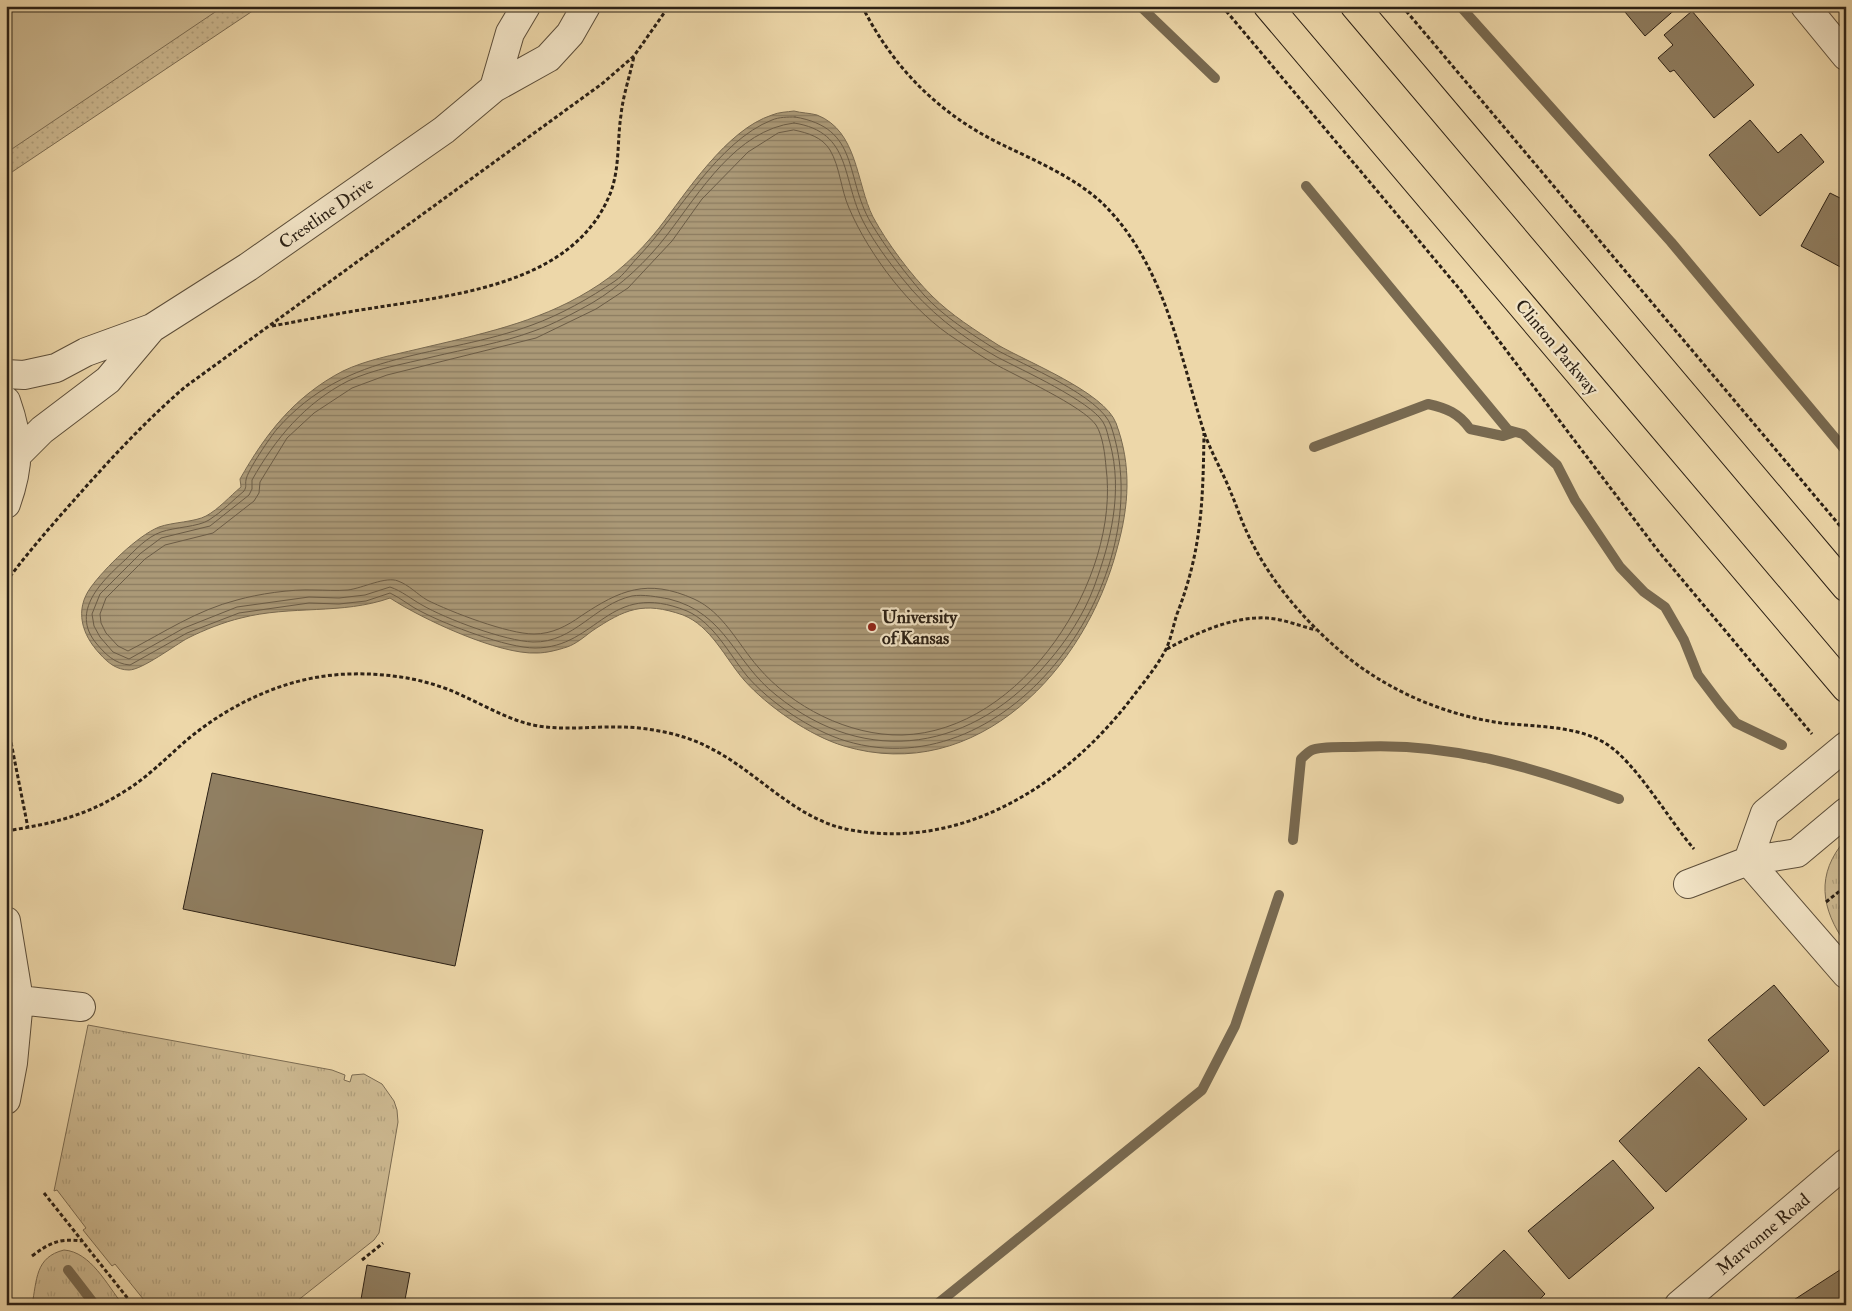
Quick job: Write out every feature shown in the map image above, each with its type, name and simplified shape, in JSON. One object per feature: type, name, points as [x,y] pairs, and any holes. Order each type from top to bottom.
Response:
[{"type":"main road","name":"Clinton Parkway","points":[[1268,6],[1846,688]]},
{"type":"main road","points":[[1355,6],[1846,587]]},
{"type":"street","points":[[494,88],[510,32],[526,6]]},
{"type":"street","name":"Crestline Drive","points":[[6,374],[24,375],[56,368],[86,352],[152,328],[248,267],[444,130],[494,88],[548,58],[570,34],[586,6]]},
{"type":"street","points":[[1805,6],[1846,56]]},
{"type":"street","name":"Crestline Drive","points":[[18,454],[42,430],[108,380],[152,328]]},
{"type":"street","points":[[6,401],[15,425],[18,454],[15,480],[6,504]]},
{"type":"street","points":[[1748,861],[1765,813],[1846,746]]},
{"type":"street","points":[[1688,884],[1748,861],[1797,853],[1846,812]]},
{"type":"street","points":[[1748,861],[1846,974]]},
{"type":"street","points":[[6,921],[12,999],[13,1063],[6,1100]]},
{"type":"street","points":[[12,999],[81,1007]]},
{"type":"street","name":"Marvonne Road","points":[[1680,1305],[1846,1163]]},
{"type":"path","points":[[6,582],[89,483],[151,416],[186,386],[543,129],[603,83],[634,56],[670,6]]},
{"type":"path","points":[[862,6],[881,41],[905,74],[935,103],[999,144],[1045,165],[1109,209],[1152,272],[1170,318],[1204,433],[1258,554],[1273,578],[1316,630],[1348,658],[1386,684],[1425,702],[1489,720],[1581,734],[1604,742],[1625,758],[1673,823],[1716,873]]},
{"type":"path","points":[[1222,6],[1462,292],[1659,552],[1793,712]]},
{"type":"path","points":[[1402,6],[1846,532]]},
{"type":"path","points":[[269,326],[458,295],[495,285],[534,268],[564,251],[586,235],[599,218],[611,192],[616,171],[621,113],[634,56]]},
{"type":"path","points":[[6,831],[44,826],[83,813],[122,794],[152,772],[212,720],[272,688],[344,674],[374,674],[402,677],[445,688],[526,723],[565,728],[628,727],[667,733],[705,745],[745,768],[781,797],[811,816],[846,830],[877,834],[908,834],[943,828],[983,816],[1010,804],[1056,776],[1090,748],[1113,723],[1166,649],[1188,587],[1198,545],[1202,514],[1204,433]]},
{"type":"path","points":[[1166,649],[1192,635],[1238,621],[1267,618],[1316,630]]},
{"type":"path","points":[[6,717],[28,828]]},
{"type":"path","points":[[1830,899],[1846,886]]},
{"type":"path","points":[[44,1193],[133,1305]]},
{"type":"path","points":[[32,1256],[55,1241],[67,1239],[82,1241]]},
{"type":"path","points":[[362,1260],[383,1243]]},
{"type":"green space","points":[[6,6],[260,6],[6,176]]},
{"type":"green space","points":[[6,6],[224,6],[6,153]]},
{"type":"green space","points":[[1846,839],[1846,944],[1831,918],[1825,892],[1829,865]]},
{"type":"green space","points":[[88,1025],[332,1070],[345,1075],[344,1080],[350,1082],[352,1075],[364,1074],[382,1084],[394,1101],[398,1122],[379,1233],[374,1240],[292,1305],[143,1305],[141,1303],[144,1300],[115,1264],[112,1266],[83,1230],[86,1228],[57,1190],[54,1191]]},
{"type":"green space","points":[[64,1250],[74,1252],[90,1263],[123,1305],[32,1305],[37,1278],[42,1264],[47,1258]]},
{"type":"water","points":[[794,111],[817,115],[841,133],[854,159],[867,204],[873,217],[900,258],[939,303],[998,345],[1081,389],[1109,411],[1116,423],[1127,470],[1126,502],[1117,549],[1102,593],[1080,636],[1052,674],[1019,707],[981,733],[939,749],[893,754],[844,746],[803,728],[765,700],[744,680],[710,635],[693,620],[683,615],[657,608],[645,608],[625,613],[604,623],[570,646],[541,653],[521,652],[482,642],[421,616],[390,598],[354,606],[260,614],[234,620],[194,635],[150,662],[129,670],[113,665],[94,647],[85,631],[82,613],[86,596],[97,579],[122,553],[150,531],[165,525],[201,518],[220,506],[241,487],[240,479],[271,431],[310,392],[343,371],[361,364],[462,339],[528,320],[549,312],[589,291],[618,271],[643,246],[723,148],[755,123],[772,115]]},
{"type":"building","points":[[1620,6],[1679,6],[1645,36]]},
{"type":"building","points":[[1692,11],[1754,85],[1714,118],[1674,70],[1670,72],[1658,58],[1673,45],[1664,35]]},
{"type":"building","points":[[1750,120],[1778,153],[1801,134],[1824,162],[1760,216],[1709,155]]},
{"type":"building","points":[[1830,193],[1846,201],[1846,270],[1801,246]]},
{"type":"building","points":[[212,773],[483,830],[455,966],[183,909]]},
{"type":"building","points":[[1774,985],[1829,1051],[1764,1106],[1708,1040]]},
{"type":"building","points":[[1699,1067],[1747,1119],[1666,1192],[1619,1141]]},
{"type":"building","points":[[1613,1160],[1654,1208],[1569,1279],[1528,1231]]},
{"type":"building","points":[[1504,1250],[1545,1294],[1534,1305],[1445,1305]]},
{"type":"building","points":[[367,1265],[410,1273],[404,1305],[360,1305]]},
{"type":"building","points":[[1846,1266],[1846,1305],[1786,1305]]},
{"type":"waterway","points":[[1140,6],[1215,78]]},
{"type":"waterway","points":[[1460,6],[1671,242],[1846,451]]},
{"type":"waterway","points":[[1306,186],[1508,430],[1523,434],[1557,465],[1575,500],[1620,567],[1644,592],[1665,607],[1684,640],[1698,675],[1736,723],[1782,745]]},
{"type":"waterway","points":[[1314,447],[1428,404],[1452,412],[1466,423],[1470,429],[1503,436],[1515,432]]},
{"type":"waterway","points":[[1293,840],[1301,759],[1311,751],[1321,748],[1388,746],[1456,752],[1522,767],[1619,799]]},
{"type":"waterway","points":[[936,1305],[1202,1090],[1235,1026],[1279,895]]},
{"type":"waterway","points":[[68,1270],[95,1305]]},
{"type":"place","name":"University of Kansas","points":[[872,627]]}]
